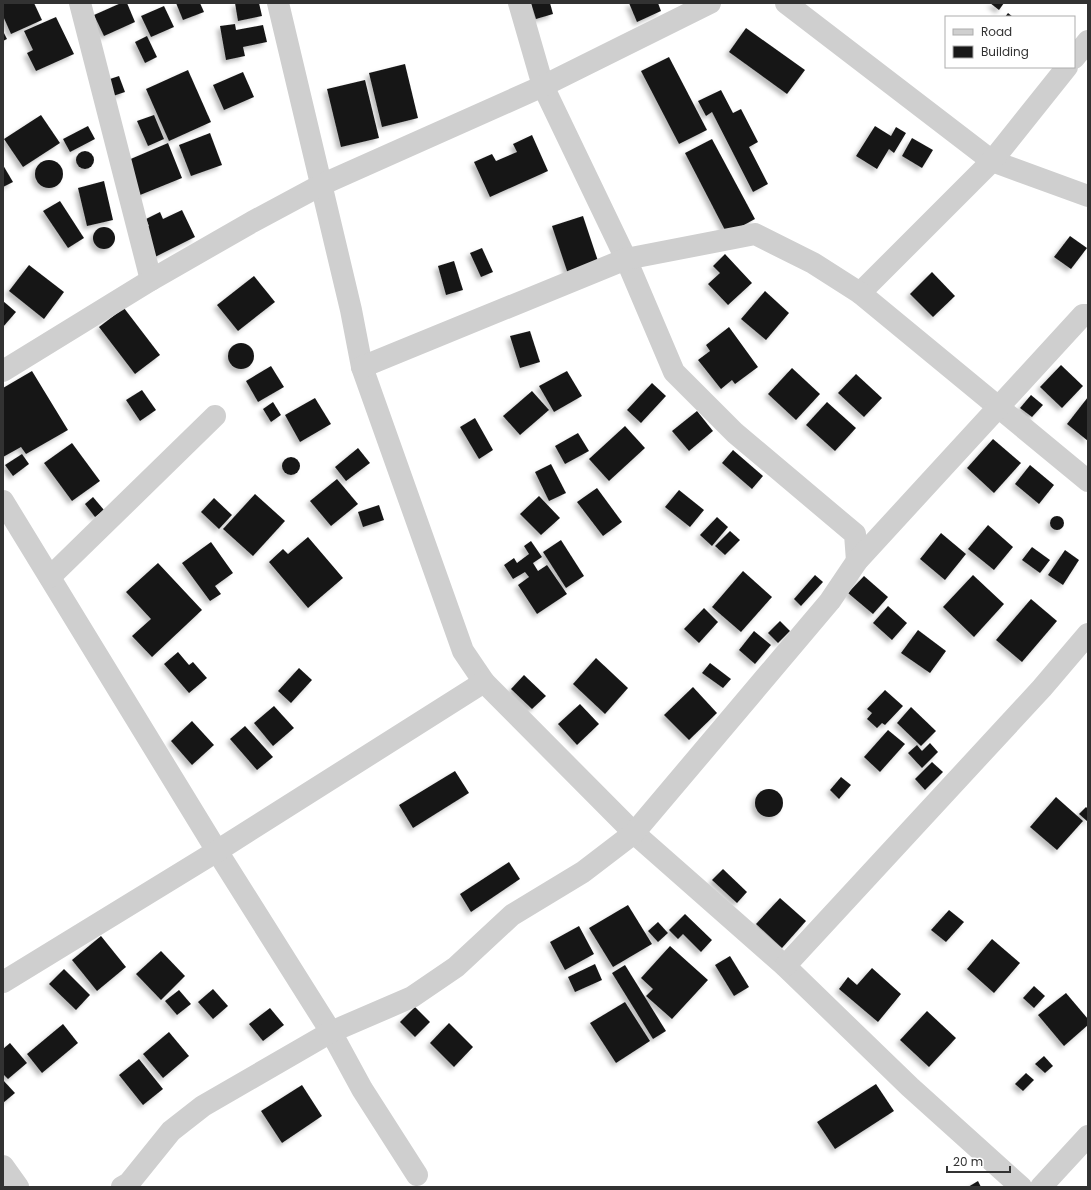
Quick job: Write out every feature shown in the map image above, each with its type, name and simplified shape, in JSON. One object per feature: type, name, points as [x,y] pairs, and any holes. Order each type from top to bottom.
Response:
[{"type":"street","points":[[80,3],[151,280]]},
{"type":"street","points":[[278,3],[351,310],[362,367],[463,651],[484,682],[634,833],[785,966],[910,1087],[1021,1187]]},
{"type":"street","points":[[519,3],[543,86],[626,259],[674,372],[735,433],[855,534],[857,561]]},
{"type":"street","points":[[3,371],[151,280],[252,222],[321,185],[543,86],[710,3]]},
{"type":"street","points":[[786,3],[992,161],[1088,196]]},
{"type":"street","points":[[1075,57],[1088,40]]},
{"type":"street","points":[[860,293],[992,161],[1066,68]]},
{"type":"street","points":[[362,367],[626,259],[756,234],[813,263],[860,293],[1088,481]]},
{"type":"street","points":[[122,1187],[129,1183],[171,1131],[203,1106],[331,1032],[412,997],[456,966],[512,915],[583,872],[634,833],[830,600],[857,561],[1083,314],[1088,314]]},
{"type":"street","points":[[50,577],[215,416]]},
{"type":"street","points":[[3,501],[217,851],[331,1032],[362,1089],[417,1175]]},
{"type":"street","points":[[785,966],[1042,688],[1088,634]]},
{"type":"street","points":[[3,982],[217,851],[484,682]]},
{"type":"street","points":[[1041,1187],[1088,1136]]},
{"type":"street","points":[[3,1166],[18,1187]]},
{"type":"building","points":[[3,3],[34,3],[42,20],[11,34],[3,16]]},
{"type":"building","points":[[121,3],[127,3],[135,22],[104,36],[94,15]]},
{"type":"building","points":[[176,3],[200,3],[204,12],[183,20]]},
{"type":"building","points":[[235,3],[259,3],[262,16],[238,21]]},
{"type":"building","points":[[531,3],[550,3],[553,14],[536,19]]},
{"type":"building","points":[[629,3],[658,3],[661,11],[637,22]]},
{"type":"building","points":[[990,3],[1004,3],[999,10]]},
{"type":"building","points":[[164,6],[174,27],[151,37],[141,16]]},
{"type":"building","points":[[56,17],[74,54],[36,71],[27,53],[33,50],[24,31]]},
{"type":"building","points":[[235,24],[236,30],[263,25],[267,42],[243,47],[245,56],[226,60],[220,26]]},
{"type":"building","points":[[746,28],[805,70],[787,94],[729,52]]},
{"type":"building","points":[[3,31],[7,39],[3,41]]},
{"type":"building","points":[[147,36],[157,57],[145,63],[135,42]]},
{"type":"building","points":[[669,57],[707,130],[679,144],[641,71]]},
{"type":"building","points":[[405,64],[418,118],[382,127],[369,73]]},
{"type":"building","points":[[188,70],[211,122],[169,141],[146,89]]},
{"type":"building","points":[[243,72],[254,97],[224,110],[213,85]]},
{"type":"building","points":[[119,76],[125,92],[113,96],[107,80]]},
{"type":"building","points":[[365,80],[379,138],[341,147],[327,89]]},
{"type":"building","points":[[721,90],[733,113],[741,109],[758,142],[749,147],[768,184],[753,192],[712,112],[706,116],[698,101]]},
{"type":"building","points":[[41,115],[60,143],[23,167],[4,139]]},
{"type":"building","points":[[154,115],[164,139],[148,146],[137,121]]},
{"type":"building","points":[[88,126],[95,139],[70,152],[63,139]]},
{"type":"building","points":[[875,126],[891,136],[896,127],[906,133],[894,153],[889,149],[877,169],[856,156]]},
{"type":"building","points":[[210,133],[222,165],[191,176],[179,145]]},
{"type":"building","points":[[532,135],[548,171],[490,197],[474,162],[492,154],[496,161],[517,152],[513,144]]},
{"type":"building","points":[[912,138],[933,150],[922,168],[902,156]]},
{"type":"building","points":[[712,139],[755,219],[727,234],[685,153]]},
{"type":"building","points":[[168,143],[182,178],[140,195],[126,161]]},
{"type":"building","points":[[85,151],[91,154],[94,160],[91,166],[85,169],[79,166],[76,160],[79,154]]},
{"type":"building","points":[[49,160],[59,164],[63,174],[59,184],[49,188],[39,184],[35,174],[39,164]]},
{"type":"building","points":[[3,165],[13,182],[3,187]]},
{"type":"building","points":[[104,181],[113,220],[87,226],[78,188]]},
{"type":"building","points":[[60,201],[84,238],[68,248],[43,211]]},
{"type":"building","points":[[182,210],[195,237],[155,257],[141,229],[149,226],[146,219],[160,212],[163,219]]},
{"type":"building","points":[[583,216],[599,264],[568,274],[552,226]]},
{"type":"building","points":[[104,227],[112,230],[115,238],[112,246],[104,249],[96,246],[93,238],[96,230]]},
{"type":"building","points":[[1070,236],[1087,248],[1071,269],[1054,257]]},
{"type":"building","points":[[482,248],[493,272],[481,277],[470,253]]},
{"type":"building","points":[[725,254],[752,283],[728,305],[708,284],[720,273],[713,266]]},
{"type":"building","points":[[454,261],[463,290],[446,295],[438,266]]},
{"type":"building","points":[[29,265],[64,292],[44,319],[9,291]]},
{"type":"building","points":[[932,272],[955,296],[933,317],[910,294]]},
{"type":"building","points":[[254,276],[275,302],[238,331],[217,305]]},
{"type":"building","points":[[765,291],[789,313],[766,340],[741,319]]},
{"type":"building","points":[[3,301],[16,312],[3,327]]},
{"type":"building","points":[[124,308],[160,355],[135,374],[99,327]]},
{"type":"building","points":[[729,327],[758,367],[735,384],[732,380],[721,389],[698,360],[710,351],[706,345]]},
{"type":"building","points":[[530,331],[540,362],[520,368],[510,336]]},
{"type":"building","points":[[241,343],[250,347],[254,356],[250,365],[241,369],[232,365],[228,356],[232,347]]},
{"type":"building","points":[[1061,365],[1083,386],[1062,408],[1040,387]]},
{"type":"building","points":[[271,366],[284,387],[258,402],[246,381]]},
{"type":"building","points":[[792,368],[820,394],[796,420],[768,394]]},
{"type":"building","points":[[32,371],[68,430],[26,454],[21,447],[3,457],[3,388]]},
{"type":"building","points":[[567,371],[582,396],[554,412],[539,386]]},
{"type":"building","points":[[856,374],[882,398],[864,417],[838,393]]},
{"type":"building","points":[[652,383],[666,396],[641,423],[627,410]]},
{"type":"building","points":[[142,390],[156,410],[140,421],[126,400]]},
{"type":"building","points":[[532,391],[549,410],[520,435],[503,416]]},
{"type":"building","points":[[1031,395],[1043,405],[1032,417],[1020,408]]},
{"type":"building","points":[[1088,397],[1088,441],[1067,424]]},
{"type":"building","points":[[315,398],[331,424],[300,442],[285,415]]},
{"type":"building","points":[[273,402],[281,415],[271,422],[263,409]]},
{"type":"building","points":[[827,402],[856,428],[835,451],[806,425]]},
{"type":"building","points":[[697,411],[713,431],[689,451],[672,431]]},
{"type":"building","points":[[475,418],[493,450],[479,459],[460,427]]},
{"type":"building","points":[[625,426],[645,448],[609,481],[589,459]]},
{"type":"building","points":[[578,433],[589,451],[565,464],[555,446]]},
{"type":"building","points":[[993,439],[1021,463],[994,493],[967,468]]},
{"type":"building","points":[[72,443],[100,481],[72,501],[44,463]]},
{"type":"building","points":[[358,448],[370,463],[346,481],[335,467]]},
{"type":"building","points":[[733,450],[763,476],[752,489],[722,463]]},
{"type":"building","points":[[22,454],[29,464],[13,476],[5,465]]},
{"type":"building","points":[[287,457],[295,457],[300,462],[298,473],[295,475],[287,475],[282,470],[282,462]]},
{"type":"building","points":[[551,464],[566,493],[549,501],[535,472]]},
{"type":"building","points":[[1030,465],[1054,485],[1039,504],[1015,484]]},
{"type":"building","points":[[337,479],[358,504],[331,526],[310,501]]},
{"type":"building","points":[[597,488],[622,522],[603,536],[577,502]]},
{"type":"building","points":[[679,490],[704,510],[690,527],[665,507]]},
{"type":"building","points":[[255,494],[285,521],[253,556],[223,529]]},
{"type":"building","points":[[539,496],[560,518],[541,535],[520,514]]},
{"type":"building","points":[[93,497],[104,510],[95,517],[85,504]]},
{"type":"building","points":[[214,498],[232,515],[219,529],[201,512]]},
{"type":"building","points":[[379,505],[384,520],[363,527],[358,512]]},
{"type":"building","points":[[1057,516],[1062,518],[1064,523],[1062,528],[1057,530],[1052,528],[1050,523],[1052,518]]},
{"type":"building","points":[[717,517],[728,527],[712,546],[700,535]]},
{"type":"building","points":[[988,525],[1013,547],[994,570],[968,549]]},
{"type":"building","points":[[730,531],[740,540],[725,555],[715,546]]},
{"type":"building","points":[[941,533],[966,554],[945,580],[920,559]]},
{"type":"building","points":[[308,537],[343,578],[308,608],[269,562],[283,549],[288,554]]},
{"type":"building","points":[[561,540],[584,576],[566,588],[543,552]]},
{"type":"building","points":[[531,541],[542,557],[533,563],[538,571],[547,565],[567,594],[537,614],[518,585],[529,577],[525,572],[513,579],[504,565],[514,558],[517,563],[529,554],[524,546]]},
{"type":"building","points":[[211,542],[233,573],[215,586],[221,594],[210,601],[182,563]]},
{"type":"building","points":[[1032,547],[1050,560],[1040,573],[1022,560]]},
{"type":"building","points":[[1065,550],[1079,560],[1063,585],[1048,575]]},
{"type":"building","points":[[158,563],[202,610],[152,657],[132,636],[151,619],[126,592]]},
{"type":"building","points":[[743,571],[772,597],[741,632],[712,607]]},
{"type":"building","points":[[815,575],[823,582],[801,606],[794,599]]},
{"type":"building","points":[[973,575],[1004,604],[974,637],[943,607]]},
{"type":"building","points":[[864,576],[888,597],[873,614],[848,593]]},
{"type":"building","points":[[1031,599],[1057,621],[1022,662],[996,640]]},
{"type":"building","points":[[888,606],[907,623],[892,640],[873,623]]},
{"type":"building","points":[[704,608],[718,622],[699,643],[684,629]]},
{"type":"building","points":[[780,621],[790,631],[778,643],[768,633]]},
{"type":"building","points":[[918,630],[946,651],[930,673],[901,653]]},
{"type":"building","points":[[754,631],[771,645],[755,664],[739,650]]},
{"type":"building","points":[[178,652],[189,665],[193,662],[207,678],[189,693],[164,664]]},
{"type":"building","points":[[596,658],[628,688],[605,714],[573,684]]},
{"type":"building","points":[[710,663],[731,679],[723,688],[702,673]]},
{"type":"building","points":[[299,668],[312,680],[291,703],[278,691]]},
{"type":"building","points":[[524,675],[546,696],[532,709],[511,689]]},
{"type":"building","points":[[693,687],[717,713],[689,740],[664,715]]},
{"type":"building","points":[[885,690],[903,706],[885,725],[882,723],[877,728],[867,719],[872,713],[867,709]]},
{"type":"building","points":[[580,704],[599,724],[577,745],[558,724]]},
{"type":"building","points":[[274,706],[294,728],[273,746],[254,723]]},
{"type":"building","points":[[911,707],[936,731],[921,746],[897,723]]},
{"type":"building","points":[[192,721],[214,745],[192,765],[171,741]]},
{"type":"building","points":[[245,726],[273,757],[257,770],[230,739]]},
{"type":"building","points":[[888,730],[905,744],[880,772],[864,757]]},
{"type":"building","points":[[930,743],[938,752],[922,768],[908,753],[917,745],[922,751]]},
{"type":"building","points":[[932,762],[943,772],[925,790],[915,779]]},
{"type":"building","points":[[455,771],[469,793],[413,828],[399,805]]},
{"type":"building","points":[[841,777],[851,785],[839,799],[830,790]]},
{"type":"building","points":[[769,789],[779,793],[783,803],[779,813],[769,817],[759,813],[755,803],[759,793]]},
{"type":"building","points":[[1056,797],[1083,821],[1057,850],[1030,827]]},
{"type":"building","points":[[1086,807],[1088,809],[1088,822],[1079,814]]},
{"type":"building","points":[[509,862],[520,879],[471,912],[460,894]]},
{"type":"building","points":[[723,869],[747,892],[737,903],[712,880]]},
{"type":"building","points":[[780,898],[806,921],[782,948],[756,924]]},
{"type":"building","points":[[628,905],[652,944],[613,967],[589,928]]},
{"type":"building","points":[[949,910],[964,922],[946,942],[931,930]]},
{"type":"building","points":[[685,914],[712,940],[701,952],[683,934],[678,939],[669,930]]},
{"type":"building","points":[[658,922],[668,933],[658,942],[648,931]]},
{"type":"building","points":[[579,926],[594,954],[565,970],[550,942]]},
{"type":"building","points":[[101,936],[126,967],[97,991],[72,960]]},
{"type":"building","points":[[992,939],[1020,963],[994,993],[967,969]]},
{"type":"building","points":[[670,946],[708,980],[672,1019],[646,996],[653,989],[641,978]]},
{"type":"building","points":[[161,951],[185,976],[161,1000],[136,974]]},
{"type":"building","points":[[730,956],[749,987],[734,996],[715,965]]},
{"type":"building","points":[[595,964],[602,980],[575,992],[568,977]]},
{"type":"building","points":[[625,965],[666,1031],[653,1039],[612,973]]},
{"type":"building","points":[[872,968],[901,994],[878,1022],[839,989],[848,977],[857,985]]},
{"type":"building","points":[[64,969],[90,995],[76,1010],[49,984]]},
{"type":"building","points":[[1034,986],[1045,996],[1034,1008],[1023,998]]},
{"type":"building","points":[[213,989],[228,1006],[213,1019],[198,1002]]},
{"type":"building","points":[[179,990],[191,1004],[177,1015],[165,1001]]},
{"type":"building","points":[[1066,993],[1088,1019],[1088,1025],[1064,1046],[1038,1015]]},
{"type":"building","points":[[625,1002],[650,1041],[616,1063],[590,1023]]},
{"type":"building","points":[[415,1007],[430,1022],[415,1037],[400,1022]]},
{"type":"building","points":[[270,1008],[284,1025],[263,1041],[249,1024]]},
{"type":"building","points":[[927,1011],[956,1038],[929,1067],[900,1040]]},
{"type":"building","points":[[449,1023],[473,1047],[454,1067],[430,1043]]},
{"type":"building","points":[[63,1024],[78,1043],[42,1073],[27,1054]]},
{"type":"building","points":[[169,1032],[189,1056],[163,1078],[143,1054]]},
{"type":"building","points":[[10,1043],[27,1063],[8,1079],[3,1074],[3,1049]]},
{"type":"building","points":[[1044,1056],[1053,1066],[1045,1073],[1035,1064]]},
{"type":"building","points":[[139,1059],[163,1089],[143,1105],[119,1075]]},
{"type":"building","points":[[1026,1073],[1034,1080],[1023,1091],[1015,1084]]},
{"type":"building","points":[[3,1080],[15,1093],[3,1103]]},
{"type":"building","points":[[876,1084],[894,1111],[835,1149],[817,1122]]},
{"type":"building","points":[[302,1085],[322,1116],[282,1143],[261,1111]]},
{"type":"building","points":[[978,1181],[981,1187],[968,1187]]}]
